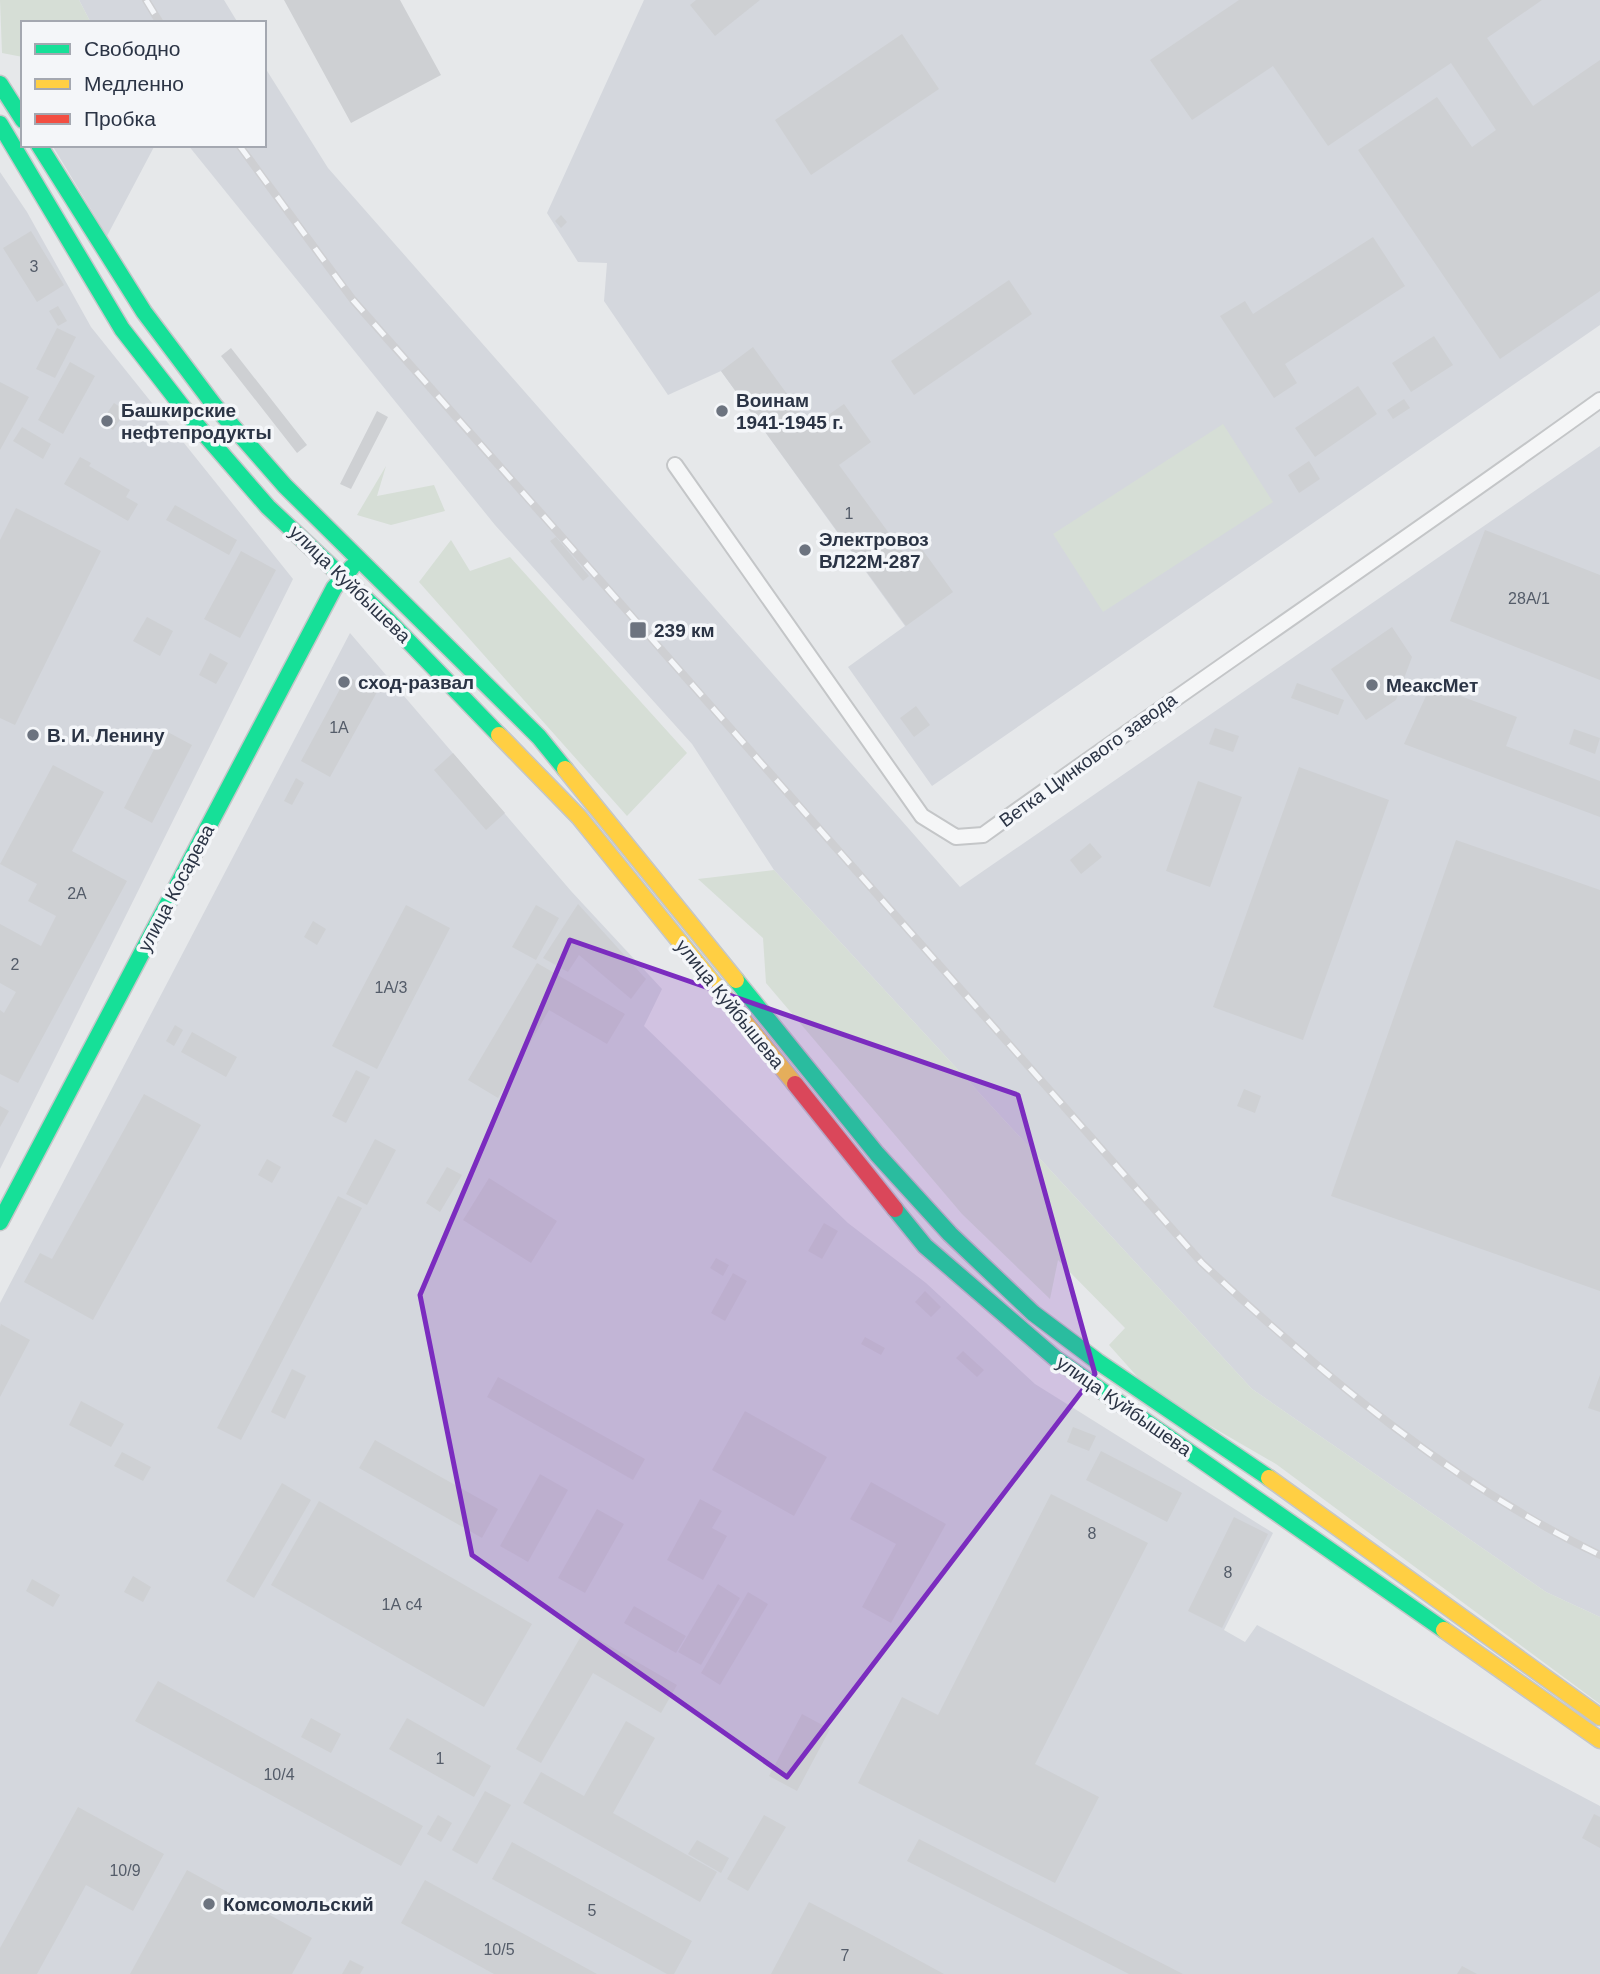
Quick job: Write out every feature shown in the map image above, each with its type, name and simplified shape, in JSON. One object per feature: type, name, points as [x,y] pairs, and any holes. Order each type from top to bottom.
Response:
[{"type":"main road","points":[[0,83],[21,117]]},
{"type":"main road","name":"улица Куйбышева","points":[[0,124],[122,328],[195,423],[268,507],[343,576],[482,714],[579,817],[925,1246],[997,1311],[1055,1358],[1600,1740]]},
{"type":"main road","name":"улица Куйбышева","points":[[39,147],[144,312],[214,405],[285,486],[539,737],[877,1154],[950,1234],[1033,1313],[1097,1361],[1318,1512],[1600,1717]]},
{"type":"main road","name":"улица Косарева","points":[[0,1222],[343,576],[360,559]]},
{"type":"main road","points":[[860,1165],[877,1154]]},
{"type":"main road","points":[[1448,1634],[1461,1617]]},
{"type":"street","name":"Ветка Цинкового завода","points":[[676,465],[922,816],[956,837],[983,835],[1174,698],[1371,565],[1600,400]]},
{"type":"highlighted area","points":[[570,940],[1018,1095],[1095,1374],[787,1777],[472,1555],[420,1295]]},
{"type":"shaded area","points":[[0,0],[79,0],[90,21],[21,21],[21,57],[2,53]]},
{"type":"shaded area","points":[[79,0],[224,0],[237,21],[90,21]]},
{"type":"shaded area","points":[[644,0],[1600,0],[1600,325],[932,786],[848,667],[905,626],[721,371],[668,395],[604,301],[607,263],[578,262],[547,213]]},
{"type":"shaded area","points":[[266,69],[328,168],[960,887],[1600,446],[1600,1617],[1546,1592],[1252,1389],[774,870],[692,744],[495,525],[190,147],[266,147]]},
{"type":"shaded area","points":[[53,147],[154,147],[107,236]]},
{"type":"shaded area","points":[[0,172],[27,212],[91,327],[293,579],[0,1169]]},
{"type":"shaded area","points":[[1223,424],[1273,502],[1103,612],[1053,534]]},
{"type":"shaded area","points":[[386,466],[377,496],[434,485],[445,511],[391,525],[357,515]]},
{"type":"shaded area","points":[[451,540],[470,571],[510,557],[687,753],[627,816],[419,582]]},
{"type":"shaded area","points":[[350,633],[571,891],[662,989],[644,1026],[848,1223],[926,1283],[1035,1384],[1273,1533],[1224,1630],[1245,1642],[1257,1625],[1600,1806],[1600,1974],[0,1974],[0,1303]]},
{"type":"shaded area","points":[[774,870],[1252,1389],[1546,1592],[1600,1617],[1600,1704],[1276,1464],[1150,1391],[1109,1345],[1125,1328],[1058,1260],[1050,1299],[962,1214],[766,983],[763,938],[698,879]]},
{"type":"building","points":[[284,0],[400,0],[441,75],[351,123]]},
{"type":"building","points":[[696,0],[760,0],[715,36],[690,5]]},
{"type":"building","points":[[1239,0],[1542,0],[1487,38],[1533,106],[1600,60],[1600,291],[1500,359],[1358,150],[1437,97],[1472,147],[1496,130],[1451,63],[1328,146],[1273,66],[1192,120],[1150,60]]},
{"type":"building","points":[[902,34],[939,89],[811,175],[775,120]]},
{"type":"building","points":[[561,215],[567,222],[561,228],[555,221]]},
{"type":"building","points":[[31,231],[64,285],[37,302],[3,248]]},
{"type":"building","points":[[1373,237],[1405,286],[1285,364],[1297,383],[1274,398],[1220,316],[1245,301],[1253,314]]},
{"type":"building","points":[[1009,280],[1032,314],[914,395],[891,361]]},
{"type":"building","points":[[58,306],[67,321],[58,326],[49,311]]},
{"type":"building","points":[[57,328],[76,337],[55,378],[36,369]]},
{"type":"building","points":[[1434,336],[1453,365],[1411,392],[1392,363]]},
{"type":"building","points":[[753,347],[811,427],[844,404],[871,442],[839,465],[905,555],[919,545],[953,592],[906,626],[721,371]]},
{"type":"building","points":[[231,348],[307,445],[297,453],[221,356]]},
{"type":"building","points":[[70,362],[95,376],[63,434],[38,420]]},
{"type":"building","points":[[0,382],[29,397],[0,450]]},
{"type":"building","points":[[1358,386],[1377,414],[1315,457],[1295,428]]},
{"type":"building","points":[[1404,399],[1410,408],[1393,419],[1387,410]]},
{"type":"building","points":[[114,403],[126,411],[113,430],[101,422]]},
{"type":"building","points":[[377,411],[388,417],[351,489],[340,484]]},
{"type":"building","points":[[22,427],[51,444],[43,459],[13,441]]},
{"type":"building","points":[[80,457],[91,463],[89,466],[130,490],[126,497],[138,504],[128,521],[64,484]]},
{"type":"building","points":[[1309,461],[1320,479],[1299,493],[1288,475]]},
{"type":"building","points":[[175,505],[237,540],[229,555],[166,520]]},
{"type":"building","points":[[16,508],[101,551],[15,725],[0,718],[0,540]]},
{"type":"building","points":[[1485,530],[1600,575],[1600,680],[1450,621]]},
{"type":"building","points":[[556,537],[589,576],[583,581],[550,541]]},
{"type":"building","points":[[241,551],[276,570],[240,638],[204,619]]},
{"type":"building","points":[[147,617],[173,631],[160,656],[133,641]]},
{"type":"building","name":"МеаксМет","points":[[1392,627],[1412,657],[1396,700],[1366,720],[1331,669]]},
{"type":"building","points":[[210,653],[228,663],[216,684],[199,675]]},
{"type":"building","points":[[347,676],[377,692],[330,777],[301,761]]},
{"type":"building","points":[[1297,683],[1344,700],[1338,715],[1291,698]]},
{"type":"building","points":[[1431,685],[1517,717],[1506,746],[1600,781],[1600,817],[1404,744]]},
{"type":"building","points":[[916,706],[930,725],[914,737],[900,718]]},
{"type":"building","points":[[1215,728],[1239,736],[1233,752],[1209,744]]},
{"type":"building","points":[[1574,729],[1600,738],[1595,754],[1569,744]]},
{"type":"building","points":[[164,730],[192,745],[152,823],[124,808]]},
{"type":"building","points":[[453,753],[505,813],[486,830],[434,770]]},
{"type":"building","points":[[53,765],[104,792],[72,851],[127,881],[18,1083],[0,1074],[0,1010],[4,1013],[16,992],[0,983],[0,924],[41,946],[56,916],[28,901],[37,884],[0,864]]},
{"type":"building","points":[[1299,767],[1389,800],[1303,1040],[1213,1007]]},
{"type":"building","points":[[296,778],[304,783],[292,805],[284,801]]},
{"type":"building","points":[[1198,781],[1242,797],[1210,887],[1166,871]]},
{"type":"building","points":[[1456,840],[1600,890],[1600,1291],[1331,1196]]},
{"type":"building","points":[[1090,843],[1102,857],[1081,874],[1070,860]]},
{"type":"building","points":[[578,904],[646,979],[631,999],[579,955],[568,972],[543,958]]},
{"type":"building","points":[[406,905],[450,928],[377,1069],[332,1046]]},
{"type":"building","points":[[536,905],[559,918],[536,960],[512,947]]},
{"type":"building","points":[[313,921],[326,929],[317,945],[304,937]]},
{"type":"building","points":[[537,963],[625,1014],[607,1044],[549,1010],[498,1098],[468,1080]]},
{"type":"building","points":[[175,1025],[183,1030],[174,1046],[166,1041]]},
{"type":"building","points":[[192,1032],[237,1057],[226,1077],[181,1052]]},
{"type":"building","points":[[356,1070],[370,1077],[346,1123],[332,1116]]},
{"type":"building","points":[[1244,1089],[1261,1096],[1255,1113],[1237,1106]]},
{"type":"building","points":[[144,1094],[201,1125],[93,1320],[24,1282],[40,1253],[52,1259]]},
{"type":"building","points":[[0,1106],[9,1111],[0,1127]]},
{"type":"building","points":[[375,1139],[396,1150],[367,1205],[346,1194]]},
{"type":"building","points":[[267,1159],[281,1167],[272,1183],[258,1175]]},
{"type":"building","points":[[447,1167],[462,1175],[440,1212],[426,1203]]},
{"type":"building","points":[[489,1178],[557,1221],[531,1263],[463,1220]]},
{"type":"building","points":[[338,1196],[362,1208],[241,1440],[217,1428]]},
{"type":"building","points":[[824,1223],[838,1231],[822,1259],[808,1251]]},
{"type":"building","points":[[716,1258],[729,1265],[723,1276],[710,1268]]},
{"type":"building","points":[[733,1273],[747,1281],[725,1321],[711,1313]]},
{"type":"building","points":[[925,1291],[941,1307],[931,1317],[915,1302]]},
{"type":"building","points":[[1,1324],[30,1340],[0,1397],[0,1327]]},
{"type":"building","points":[[865,1337],[885,1348],[881,1355],[861,1344]]},
{"type":"building","points":[[963,1351],[984,1370],[977,1377],[956,1358]]},
{"type":"building","points":[[292,1369],[306,1376],[285,1419],[271,1412]]},
{"type":"building","points":[[1600,1375],[1600,1412],[1588,1408]]},
{"type":"building","points":[[498,1377],[645,1459],[633,1480],[487,1397]]},
{"type":"building","points":[[81,1401],[124,1424],[111,1447],[69,1425]]},
{"type":"building","points":[[745,1411],[827,1457],[794,1516],[712,1470]]},
{"type":"building","points":[[1073,1427],[1096,1436],[1089,1451],[1067,1442]]},
{"type":"building","points":[[375,1440],[498,1509],[482,1538],[359,1468]]},
{"type":"building","points":[[1101,1451],[1182,1493],[1167,1522],[1086,1480]]},
{"type":"building","points":[[122,1452],[151,1467],[143,1481],[114,1466]]},
{"type":"building","points":[[540,1474],[568,1490],[528,1562],[500,1546]]},
{"type":"building","points":[[871,1482],[946,1524],[891,1623],[862,1607],[896,1544],[850,1519]]},
{"type":"building","points":[[282,1483],[311,1500],[254,1598],[226,1581]]},
{"type":"building","points":[[1051,1494],[1148,1543],[1035,1764],[1099,1797],[1055,1883],[858,1783],[902,1697],[938,1715]]},
{"type":"building","points":[[700,1499],[722,1511],[712,1528],[727,1536],[703,1580],[667,1560]]},
{"type":"building","points":[[319,1501],[532,1624],[484,1707],[271,1585]]},
{"type":"building","points":[[597,1509],[624,1524],[585,1593],[558,1578]]},
{"type":"building","points":[[1234,1517],[1268,1534],[1222,1628],[1188,1611]]},
{"type":"building","points":[[133,1576],[151,1587],[143,1602],[124,1592]]},
{"type":"building","points":[[32,1579],[60,1595],[53,1607],[26,1591]]},
{"type":"building","points":[[718,1584],[740,1598],[701,1665],[678,1652]]},
{"type":"building","points":[[748,1592],[768,1604],[720,1685],[701,1673]]},
{"type":"building","points":[[634,1606],[686,1636],[676,1653],[624,1623]]},
{"type":"building","points":[[584,1631],[677,1685],[661,1713],[593,1673],[541,1763],[516,1749]]},
{"type":"building","points":[[158,1681],[423,1826],[401,1866],[135,1721]]},
{"type":"building","points":[[802,1714],[830,1729],[797,1791],[769,1776]]},
{"type":"building","points":[[311,1718],[341,1734],[331,1753],[301,1737]]},
{"type":"building","points":[[407,1718],[491,1766],[474,1797],[389,1749]]},
{"type":"building","points":[[626,1721],[655,1738],[613,1813],[717,1872],[700,1902],[523,1803],[541,1772],[584,1796]]},
{"type":"building","points":[[485,1791],[511,1805],[477,1864],[452,1850]]},
{"type":"building","points":[[78,1807],[164,1854],[133,1911],[86,1885],[37,1974],[0,1974],[0,1948]]},
{"type":"building","points":[[1594,1814],[1600,1817],[1600,1848],[1582,1838]]},
{"type":"building","points":[[438,1815],[452,1823],[441,1842],[427,1834]]},
{"type":"building","points":[[764,1815],[786,1827],[748,1891],[727,1879]]},
{"type":"building","points":[[919,1839],[1183,1974],[1129,1974],[907,1861]]},
{"type":"building","points":[[697,1840],[729,1858],[721,1873],[688,1854]]},
{"type":"building","points":[[512,1842],[692,1941],[674,1974],[667,1974],[492,1879]]},
{"type":"building","name":"Комсомольский","points":[[187,1870],[312,1938],[292,1974],[130,1974]]},
{"type":"building","points":[[425,1880],[597,1974],[494,1974],[401,1923]]},
{"type":"building","points":[[809,1902],[874,1936],[944,1974],[771,1974]]},
{"type":"building","points":[[350,1960],[364,1967],[360,1974],[342,1974]]},
{"type":"building","points":[[1462,1966],[1477,1974],[1457,1974]]},
{"type":"railway","points":[[146,0],[159,21]]},
{"type":"railway","points":[[240,147],[353,300],[1202,1263],[1341,1385],[1440,1461],[1545,1527],[1600,1555]]},
{"type":"traffic: fast","points":[[0,84],[21,117]]},
{"type":"traffic: fast","points":[[0,124],[122,329],[195,423],[268,507],[387,619],[499,735]]},
{"type":"traffic: fast","points":[[40,147],[144,312],[214,405],[285,486],[539,737],[565,769]]},
{"type":"traffic: fast","points":[[0,1222],[334,588],[352,567]]},
{"type":"traffic: fast","points":[[736,980],[877,1154],[950,1234],[1033,1313],[1097,1361],[1269,1478]]},
{"type":"traffic: fast","points":[[895,1209],[925,1246],[1055,1358],[1444,1630]]},
{"type":"traffic: slow","points":[[499,735],[579,817],[795,1084]]},
{"type":"traffic: slow","points":[[565,769],[736,980]]},
{"type":"traffic: slow","points":[[1269,1478],[1600,1717]]},
{"type":"traffic: slow","points":[[1444,1630],[1600,1740]]},
{"type":"traffic: jam","points":[[795,1084],[895,1209]]},
{"type":"place","name":"Воинам 1941-1945 г.","points":[[722,411]]},
{"type":"place","name":"Башкирские нефтепродукты","points":[[107,421]]},
{"type":"place","name":"Электровоз ВЛ22М-287","points":[[805,550]]},
{"type":"place","name":"239 км","points":[[638,630]]},
{"type":"place","name":"сход-развал","points":[[344,682]]},
{"type":"place","name":"МеаксМет","points":[[1372,685]]},
{"type":"place","name":"В. И. Ленину","points":[[33,735]]},
{"type":"place","name":"Комсомольский","points":[[209,1904]]}]
